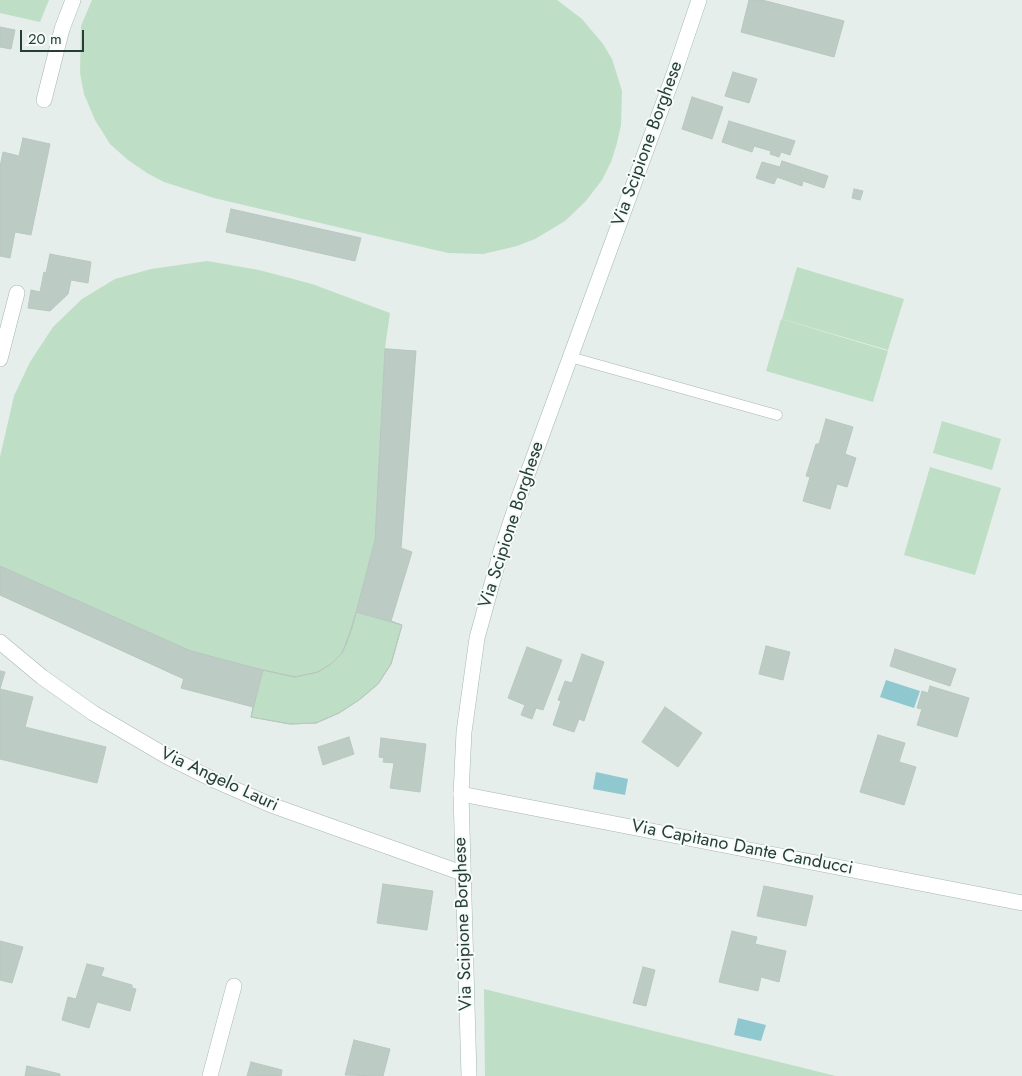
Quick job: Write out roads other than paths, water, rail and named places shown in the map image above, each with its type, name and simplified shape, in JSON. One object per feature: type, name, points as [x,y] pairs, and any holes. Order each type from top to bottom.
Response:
[{"type":"street","points":[[44,100],[62,29],[73,0]]},
{"type":"street","name":"Via Scipione Borghese","points":[[469,1076],[462,873],[462,750],[473,659],[482,615],[500,551],[674,74],[699,0]]},
{"type":"street","points":[[0,359],[6,313],[17,293]]},
{"type":"street","name":"Via Angelo Lauri","points":[[0,642],[42,677],[93,713],[168,757],[216,781],[271,805],[462,873]]},
{"type":"street","name":"Via Capitano Dante Canducci","points":[[461,794],[1022,903]]},
{"type":"street","points":[[210,1076],[234,986]]},
{"type":"lane","points":[[570,357],[777,415]]},
{"type":"water","points":[[886,680],[920,691],[914,708],[880,697]]},
{"type":"water","points":[[596,772],[628,779],[625,795],[593,789]]},
{"type":"water","points":[[738,1018],[766,1025],[761,1041],[734,1035]]}]
